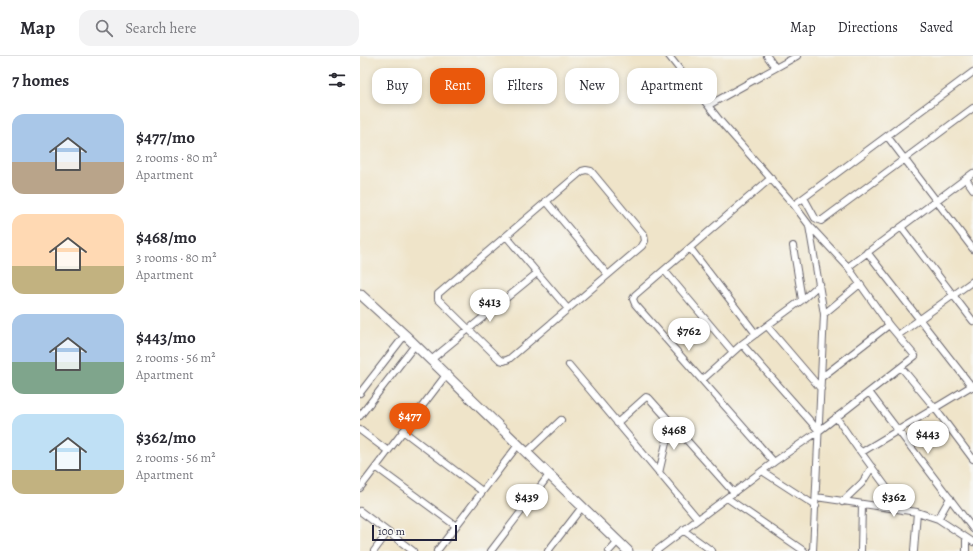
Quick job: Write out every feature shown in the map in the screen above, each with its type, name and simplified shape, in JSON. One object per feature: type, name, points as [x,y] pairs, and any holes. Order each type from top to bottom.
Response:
[{"type":"street","points":[[656,551],[774,462],[819,431],[915,356],[889,325],[848,267],[809,225],[794,205],[669,56]]},
{"type":"street","points":[[767,56],[775,67]]},
{"type":"street","points":[[709,105],[797,56]]},
{"type":"street","points":[[794,205],[973,72]]},
{"type":"street","points":[[804,198],[815,218],[821,221],[973,108]]},
{"type":"street","points":[[887,136],[973,249]]},
{"type":"street","points":[[582,171],[591,171],[644,235],[645,240],[642,246],[509,359],[504,361],[500,360],[438,299],[438,294],[546,201],[582,171]]},
{"type":"street","points":[[848,267],[973,173]]},
{"type":"street","points":[[771,178],[635,295],[633,299],[635,304],[774,462]]},
{"type":"street","points":[[966,179],[973,189]]},
{"type":"street","points":[[546,201],[608,275]]},
{"type":"street","points":[[809,225],[824,314],[813,551]]},
{"type":"street","points":[[901,227],[932,265],[973,320]]},
{"type":"street","points":[[506,236],[568,309]]},
{"type":"street","points":[[793,246],[802,300]]},
{"type":"street","points":[[690,248],[756,334]]},
{"type":"street","points":[[860,451],[865,451],[934,407],[972,386],[867,252]]},
{"type":"street","points":[[664,270],[733,352]]},
{"type":"street","points":[[431,360],[537,273]]},
{"type":"street","points":[[898,335],[973,281]]},
{"type":"street","points":[[702,380],[742,344],[802,300],[820,284]]},
{"type":"street","points":[[824,314],[860,284]]},
{"type":"street","points":[[360,294],[405,335],[628,551]]},
{"type":"street","points":[[822,377],[889,325]]},
{"type":"street","points":[[767,326],[821,389]]},
{"type":"street","points":[[360,393],[405,335]]},
{"type":"street","points":[[742,344],[819,431]]},
{"type":"street","points":[[360,416],[415,345]]},
{"type":"street","points":[[568,364],[698,519]]},
{"type":"street","points":[[901,367],[934,407],[973,459]]},
{"type":"street","points":[[360,488],[446,375]]},
{"type":"street","points":[[869,392],[973,529]]},
{"type":"street","points":[[617,424],[646,397],[655,402],[734,493]]},
{"type":"street","points":[[836,417],[903,510]]},
{"type":"street","points":[[526,453],[561,420]]},
{"type":"street","points":[[659,474],[666,443],[673,423]]},
{"type":"street","points":[[360,430],[388,451]]},
{"type":"street","points":[[403,430],[482,491]]},
{"type":"street","points":[[437,551],[518,445]]},
{"type":"street","points":[[376,467],[456,526]]},
{"type":"street","points":[[842,502],[862,483],[872,467]]},
{"type":"street","points":[[762,471],[816,506]]},
{"type":"street","points":[[491,551],[549,474]]},
{"type":"street","points":[[816,497],[917,512],[938,519],[973,542]]},
{"type":"street","points":[[728,498],[800,550]]},
{"type":"street","points":[[938,519],[950,498]]},
{"type":"street","points":[[859,550],[862,504]]},
{"type":"street","points":[[548,551],[582,507]]},
{"type":"street","points":[[360,511],[413,551]]},
{"type":"street","points":[[914,551],[917,512]]},
{"type":"street","points":[[684,530],[712,551]]},
{"type":"street","points":[[374,551],[388,532]]},
{"type":"street","points":[[966,538],[966,551]]},
{"type":"street","points":[[609,551],[618,541]]}]
